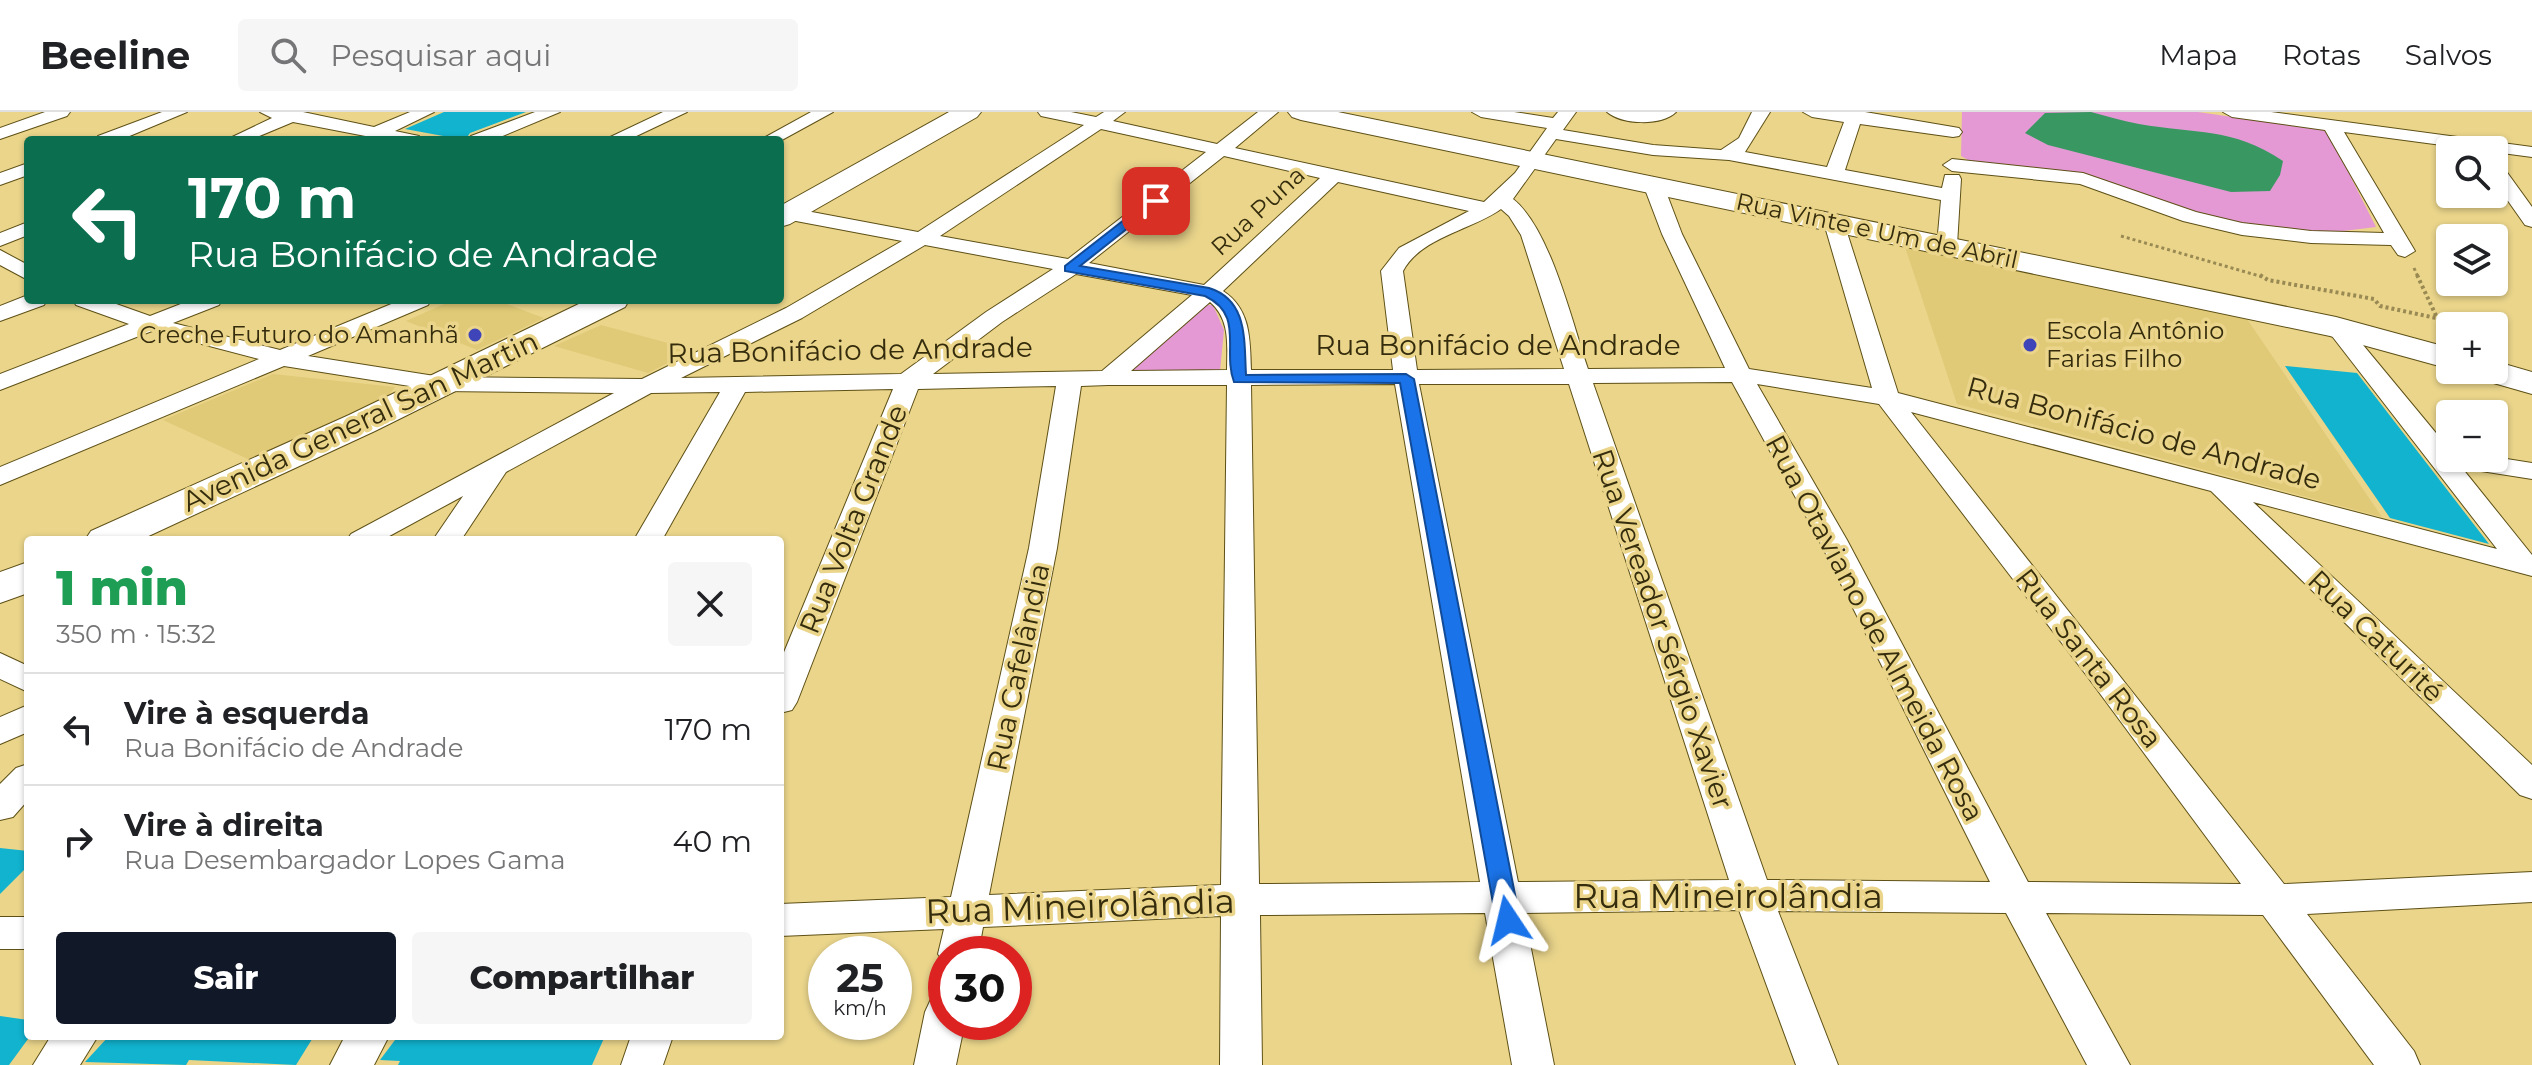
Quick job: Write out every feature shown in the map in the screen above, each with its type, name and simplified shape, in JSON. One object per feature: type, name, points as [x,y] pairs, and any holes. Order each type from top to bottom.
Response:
[{"type":"main road","points":[[784,214],[968,112]]},
{"type":"main road","name":"Rua Vinte e Um de Abril","points":[[1301,112],[2336,327],[2436,355]]},
{"type":"main road","name":"Avenida General San Martin","points":[[115,536],[605,304]]},
{"type":"main road","points":[[2508,376],[2532,383]]},
{"type":"main road","points":[[0,589],[24,578]]},
{"type":"street","points":[[0,134],[61,112]]},
{"type":"street","points":[[115,136],[178,112]]},
{"type":"street","points":[[269,112],[296,114],[369,136],[425,112]]},
{"type":"street","points":[[488,136],[551,112]]},
{"type":"street","points":[[622,136],[678,112]]},
{"type":"street","points":[[777,136],[824,112]]},
{"type":"street","points":[[1047,112],[1334,175],[1495,204]]},
{"type":"street","points":[[368,536],[646,386],[794,313],[919,240],[1116,112]]},
{"type":"street","points":[[909,380],[994,317],[1070,268],[1269,112]]},
{"type":"street","points":[[1481,112],[1558,123],[1688,155],[1732,155],[1951,196]]},
{"type":"street","points":[[1616,112],[1655,117],[1667,112]]},
{"type":"street","points":[[1732,155],[1741,149],[1761,112]]},
{"type":"street","points":[[1812,112],[1854,115],[1953,132]]},
{"type":"street","points":[[1947,245],[1953,112]]},
{"type":"street","points":[[2232,112],[2436,141]]},
{"type":"street","points":[[244,136],[296,114]]},
{"type":"street","points":[[1834,174],[1854,115]]},
{"type":"street","points":[[1533,1065],[1406,379],[1393,281],[1394,264],[1402,255],[1495,204],[1558,123]]},
{"type":"street","points":[[2331,125],[2402,246]]},
{"type":"street","points":[[2508,150],[2532,152]]},
{"type":"street","points":[[1952,165],[2083,179],[2190,217],[2254,231],[2402,246]]},
{"type":"street","points":[[0,179],[24,170]]},
{"type":"street","name":"Rua Puna","points":[[1108,378],[1209,292],[1334,175]]},
{"type":"street","name":"Rua Otaviano de Almeida Rosa","points":[[1653,184],[1672,234],[1740,375],[1833,540],[2018,899],[2109,1065]]},
{"type":"street","points":[[2508,188],[2532,221]]},
{"type":"street","name":"Rua Vereador Sérgio Xavier","points":[[1495,204],[1517,212],[1531,235],[1576,377],[1619,493],[1753,895],[1817,1065]]},
{"type":"street","points":[[784,215],[1209,292],[1223,299],[1234,313],[1239,379],[1241,1065]]},
{"type":"street","name":"Rua Santa Rosa","points":[[1834,223],[1887,398],[2098,668],[2399,1065]]},
{"type":"street","points":[[0,240],[24,230]]},
{"type":"street","points":[[0,256],[24,271]]},
{"type":"street","points":[[0,314],[26,304]]},
{"type":"street","name":"Rua Bonifácio de Andrade","points":[[95,304],[150,324],[285,359],[441,384],[646,386],[1070,378],[1406,379],[1740,375],[1887,398],[2528,566]]},
{"type":"street","points":[[0,383],[201,304]]},
{"type":"street","points":[[0,477],[411,304]]},
{"type":"street","points":[[2336,327],[2436,451]]},
{"type":"street","name":"Rua Cafelândia","points":[[962,936],[1043,548],[1070,378]]},
{"type":"street","name":"Rua Volta Grande","points":[[784,692],[909,380]]},
{"type":"street","points":[[650,536],[737,384]]},
{"type":"street","points":[[450,536],[497,466]]},
{"type":"street","points":[[2508,467],[2532,471]]},
{"type":"street","points":[[2453,472],[2528,566]]},
{"type":"street","name":"Rua Caturité","points":[[2220,486],[2532,786]]},
{"type":"street","points":[[0,664],[24,679]]},
{"type":"street","points":[[0,732],[24,719]]},
{"type":"street","points":[[0,807],[24,781]]},
{"type":"street","name":"Rua Mineirolândia","points":[[784,920],[1240,900],[1753,895],[2272,900],[2532,887]]},
{"type":"street","points":[[0,933],[24,933]]},
{"type":"street","points":[[54,1065],[74,1040]]},
{"type":"street","points":[[351,1065],[366,1040]]},
{"type":"street","points":[[642,1065],[651,1040]]},
{"type":"street","points":[[935,1065],[940,1040]]},
{"type":"path","points":[[2121,236],[2259,274],[2268,280],[2374,299],[2380,306],[2436,318]]},
{"type":"path","points":[[2402,246],[2436,318]]},
{"type":"shaded area","points":[[1962,112],[2198,112],[2322,130],[2328,132],[2376,227],[2319,234],[2239,226],[2106,184],[1968,160],[1961,156]]},
{"type":"shaded area","points":[[2091,112],[2139,124],[2247,142],[2283,161],[2280,175],[2270,191],[2231,192],[2048,145],[2025,133],[2045,113]]},
{"type":"shaded area","points":[[1905,247],[2247,319],[2382,517],[1957,404]]},
{"type":"shaded area","name":"Creche Futuro do Amanhã","points":[[444,304],[507,304],[544,318],[477,350],[406,321]]},
{"type":"shaded area","points":[[1206,305],[1213,305],[1224,330],[1220,371],[1134,373],[1129,370]]},
{"type":"shaded area","points":[[601,325],[694,350],[648,373],[554,346]]},
{"type":"shaded area","points":[[273,374],[395,387],[388,396],[250,460],[163,420]]},
{"type":"building","points":[[444,112],[526,112],[468,136],[443,136],[405,129]]},
{"type":"building","points":[[2285,366],[2357,373],[2489,544],[2390,518]]},
{"type":"building","points":[[0,848],[24,851],[24,870],[0,894]]},
{"type":"building","points":[[0,1016],[24,1019],[24,1040],[27,1040],[9,1065],[0,1065]]},
{"type":"building","points":[[105,1040],[312,1040],[296,1065],[189,1060],[186,1065],[85,1062]]},
{"type":"building","points":[[395,1040],[603,1040],[592,1065],[398,1065],[400,1061],[380,1060]]},
{"type":"place","name":"Creche Futuro do Amanhã","points":[[475,335]]},
{"type":"place","name":"Escola Antônio Farias Filho","points":[[2030,345]]},
{"type":"route","points":[[1156,201],[1070,268],[1209,292],[1223,299],[1236,319],[1239,379],[1406,379],[1508,920]]}]
